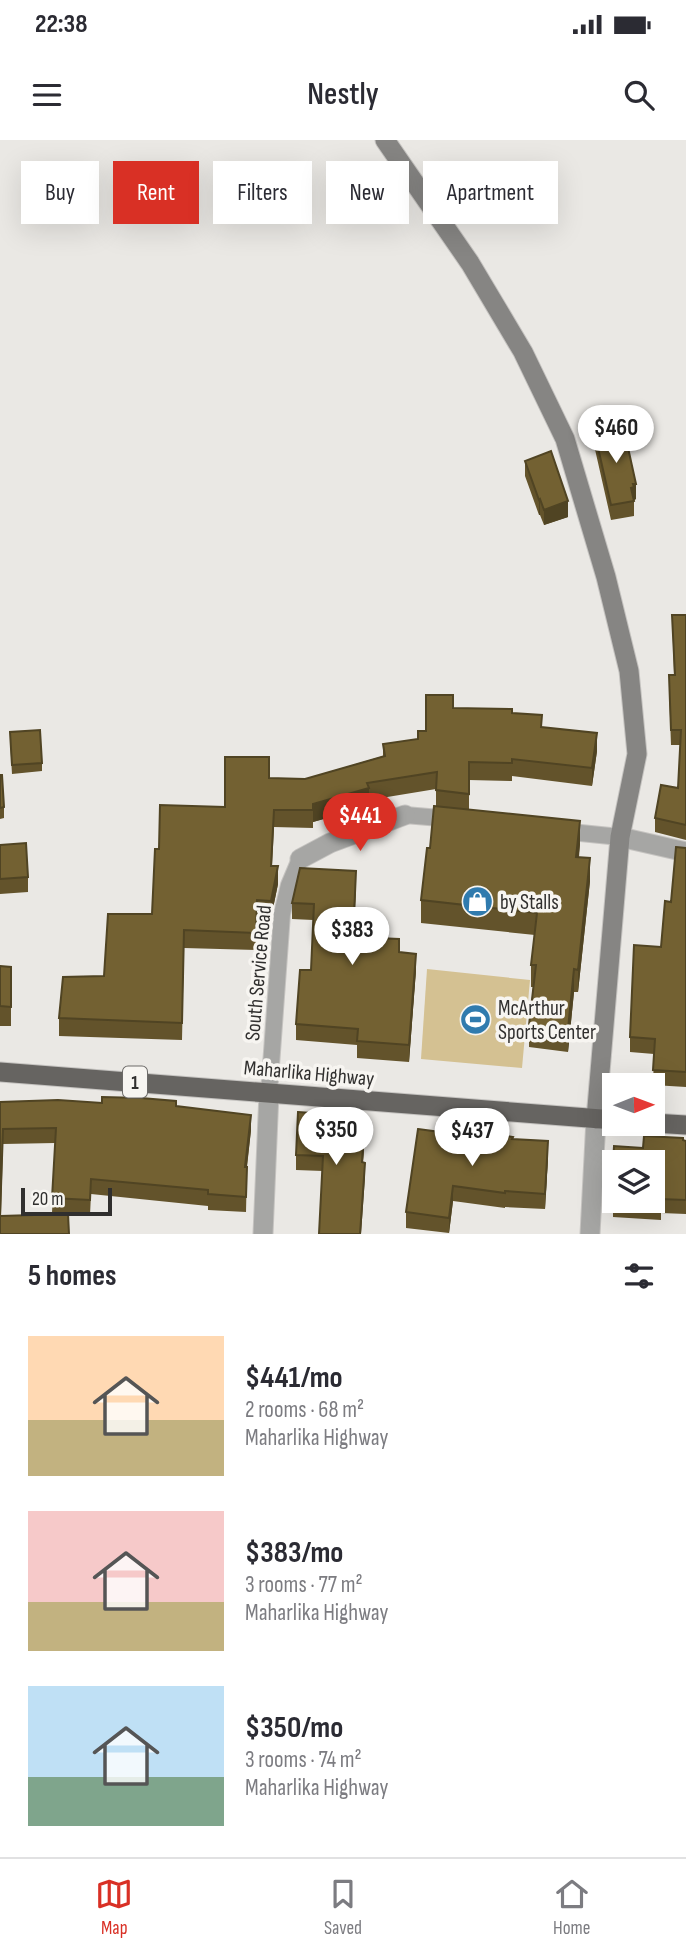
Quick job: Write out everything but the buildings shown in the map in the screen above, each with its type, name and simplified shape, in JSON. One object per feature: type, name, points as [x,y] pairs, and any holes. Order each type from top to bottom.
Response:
[{"type":"highway","name":"Maharlika Highway","points":[[0,1072],[602,1120]]},
{"type":"highway","points":[[665,1124],[686,1125]]},
{"type":"main road","points":[[385,140],[476,274],[523,352],[565,439],[606,577],[629,671],[637,754],[620,837],[607,1073]]},
{"type":"street","points":[[300,859],[330,843],[405,814]]},
{"type":"street","points":[[620,837],[686,852]]},
{"type":"street","points":[[263,1234],[269,1093]]},
{"type":"street","points":[[590,1234],[603,1136]]},
{"type":"lane","points":[[405,814],[472,822]]},
{"type":"lane","points":[[540,829],[620,837]]},
{"type":"lane","name":"South Service Road","points":[[269,1093],[282,914],[289,885],[300,859]]},
{"type":"shaded area","name":"McArthur Sports Center","points":[[427,969],[530,980],[522,1068],[421,1059]]},
{"type":"place","name":"by Stalls","points":[[477,902]]},
{"type":"place","name":"McArthur Sports Center","points":[[475,1020]]}]
